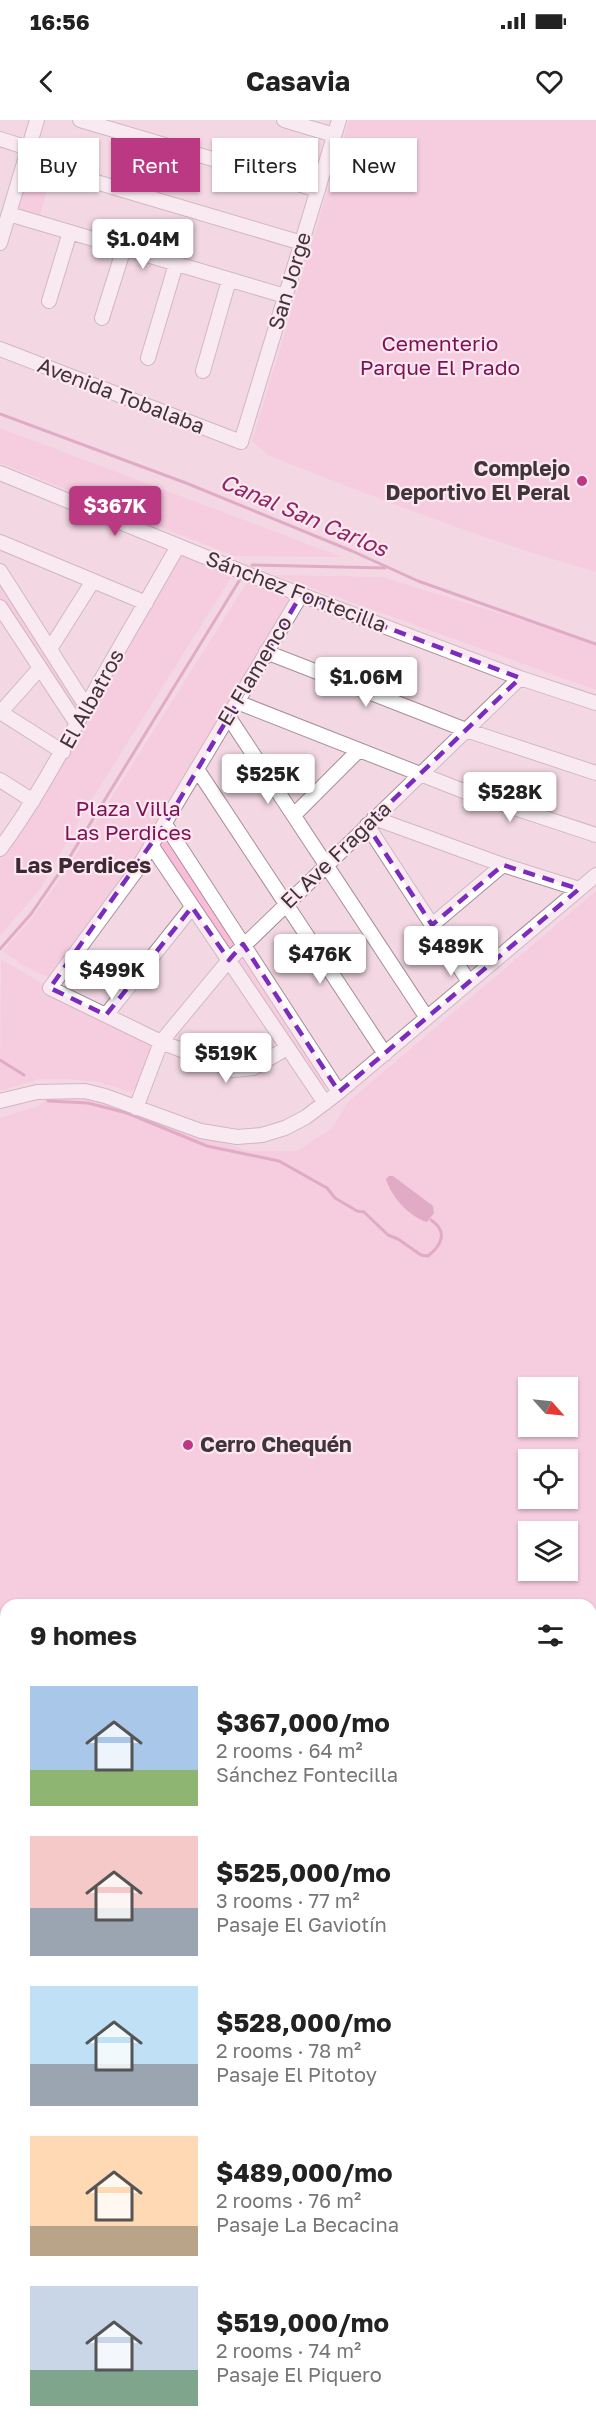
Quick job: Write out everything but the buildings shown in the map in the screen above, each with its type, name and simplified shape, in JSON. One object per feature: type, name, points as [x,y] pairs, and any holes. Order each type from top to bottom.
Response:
[{"type":"street","points":[[31,138],[37,120]]},
{"type":"street","points":[[80,120],[212,159]]},
{"type":"street","points":[[284,120],[334,135]]},
{"type":"street","name":"San Jorge","points":[[318,190],[339,120]]},
{"type":"street","points":[[0,139],[18,149]]},
{"type":"street","points":[[0,243],[7,204],[18,175]]},
{"type":"street","points":[[99,178],[302,243]]},
{"type":"street","name":"San Jorge","points":[[241,442],[317,192]]},
{"type":"street","points":[[7,204],[70,232],[285,296]]},
{"type":"street","points":[[49,301],[70,232]]},
{"type":"street","points":[[102,318],[124,248]]},
{"type":"street","points":[[148,358],[176,264]]},
{"type":"street","points":[[203,372],[229,280]]},
{"type":"street","name":"Avenida Tobalaba","points":[[0,349],[241,442]]},
{"type":"street","name":"Sánchez Fontecilla","points":[[0,473],[301,595],[520,678],[596,703]]},
{"type":"street","points":[[0,542],[146,603]]},
{"type":"street","name":"El Albatros","points":[[0,848],[33,801],[63,752],[86,706],[178,546]]},
{"type":"street","points":[[0,571],[86,706]]},
{"type":"street","points":[[50,649],[93,581]]},
{"type":"street","name":"El Flamenco","points":[[106,1015],[50,988],[121,892],[165,824],[301,595]]},
{"type":"street","points":[[0,607],[4,624],[40,668],[77,724]]},
{"type":"street","points":[[266,652],[466,730],[596,773]]},
{"type":"street","points":[[40,668],[0,713],[63,752]]},
{"type":"street","name":"El Ave Fragata","points":[[136,1108],[161,1042],[228,960],[520,678]]},
{"type":"street","points":[[237,702],[466,792],[596,835]]},
{"type":"street","points":[[228,716],[427,1018]]},
{"type":"street","points":[[294,815],[359,750]]},
{"type":"street","points":[[197,769],[385,1054]]},
{"type":"street","points":[[0,780],[33,801]]},
{"type":"street","points":[[370,822],[579,889]]},
{"type":"street","points":[[370,822],[469,982]]},
{"type":"street","points":[[165,824],[339,1092]]},
{"type":"street","points":[[151,845],[325,1103]]},
{"type":"street","points":[[432,925],[503,865]]},
{"type":"street","points":[[0,1101],[37,1092],[76,1090],[105,1096],[207,1133],[243,1137],[262,1135],[285,1128],[306,1117],[339,1092],[596,875]]},
{"type":"street","points":[[192,907],[106,1015],[161,1042],[233,1070],[253,1068],[287,1048]]},
{"type":"highlighted area","points":[[301,595],[520,678],[367,825],[432,925],[503,865],[579,889],[339,1092],[243,944],[229,960],[192,907],[106,1015],[50,988],[165,824]]},
{"type":"green space","name":"Cementerio Parque El Prado","points":[[349,120],[596,120],[596,572],[471,532],[390,502],[268,455],[252,441],[330,183],[330,192],[417,192],[417,138],[344,138]]},
{"type":"green space","points":[[23,192],[47,192],[39,218],[17,212]]},
{"type":"green space","points":[[0,428],[342,557],[234,556],[0,463]]},
{"type":"green space","name":"Plaza Villa Las Perdices","points":[[179,550],[234,573],[89,804],[40,889],[0,936],[0,855]]},
{"type":"green space","points":[[276,575],[382,577],[596,643],[596,690]]},
{"type":"green space","points":[[0,579],[80,701],[75,712],[0,598]]},
{"type":"green space","name":"Plaza Villa Las Perdices","points":[[249,579],[294,596],[152,836],[52,979],[24,966],[3,951],[31,919],[59,881]]},
{"type":"green space","points":[[162,829],[331,1082],[318,1091],[153,845]]},
{"type":"green space","points":[[596,891],[596,1599],[0,1599],[0,1118],[41,1105],[51,1092],[87,1095],[248,1151],[297,1151],[332,1128],[348,1102]]},
{"type":"green space","points":[[1,959],[50,988],[150,1038],[153,1049],[137,1087],[131,1092],[99,1082],[39,1079],[0,1091]]},
{"type":"shaded area","points":[[393,1176],[433,1206],[434,1213],[427,1222],[414,1216],[392,1193],[386,1179]]},
{"type":"waterway","name":"Canal San Carlos","points":[[0,414],[186,483],[352,551],[418,581],[596,644]]},
{"type":"waterway","points":[[252,565],[385,568]]},
{"type":"waterway","points":[[0,949],[31,914],[66,863],[239,581]]},
{"type":"waterway","points":[[0,1060],[24,1075]]},
{"type":"waterway","points":[[48,1101],[88,1103],[127,1113],[207,1146],[279,1161],[327,1188],[335,1198],[357,1211],[364,1212],[388,1235],[421,1255],[428,1256],[440,1243],[440,1229],[431,1220]]},
{"type":"place","name":"Complejo Deportivo El Peral","points":[[582,481]]},
{"type":"place","name":"Cerro Chequén","points":[[188,1445]]},
{"type":"district","name":"Las Perdices","points":[[83,865]]}]
